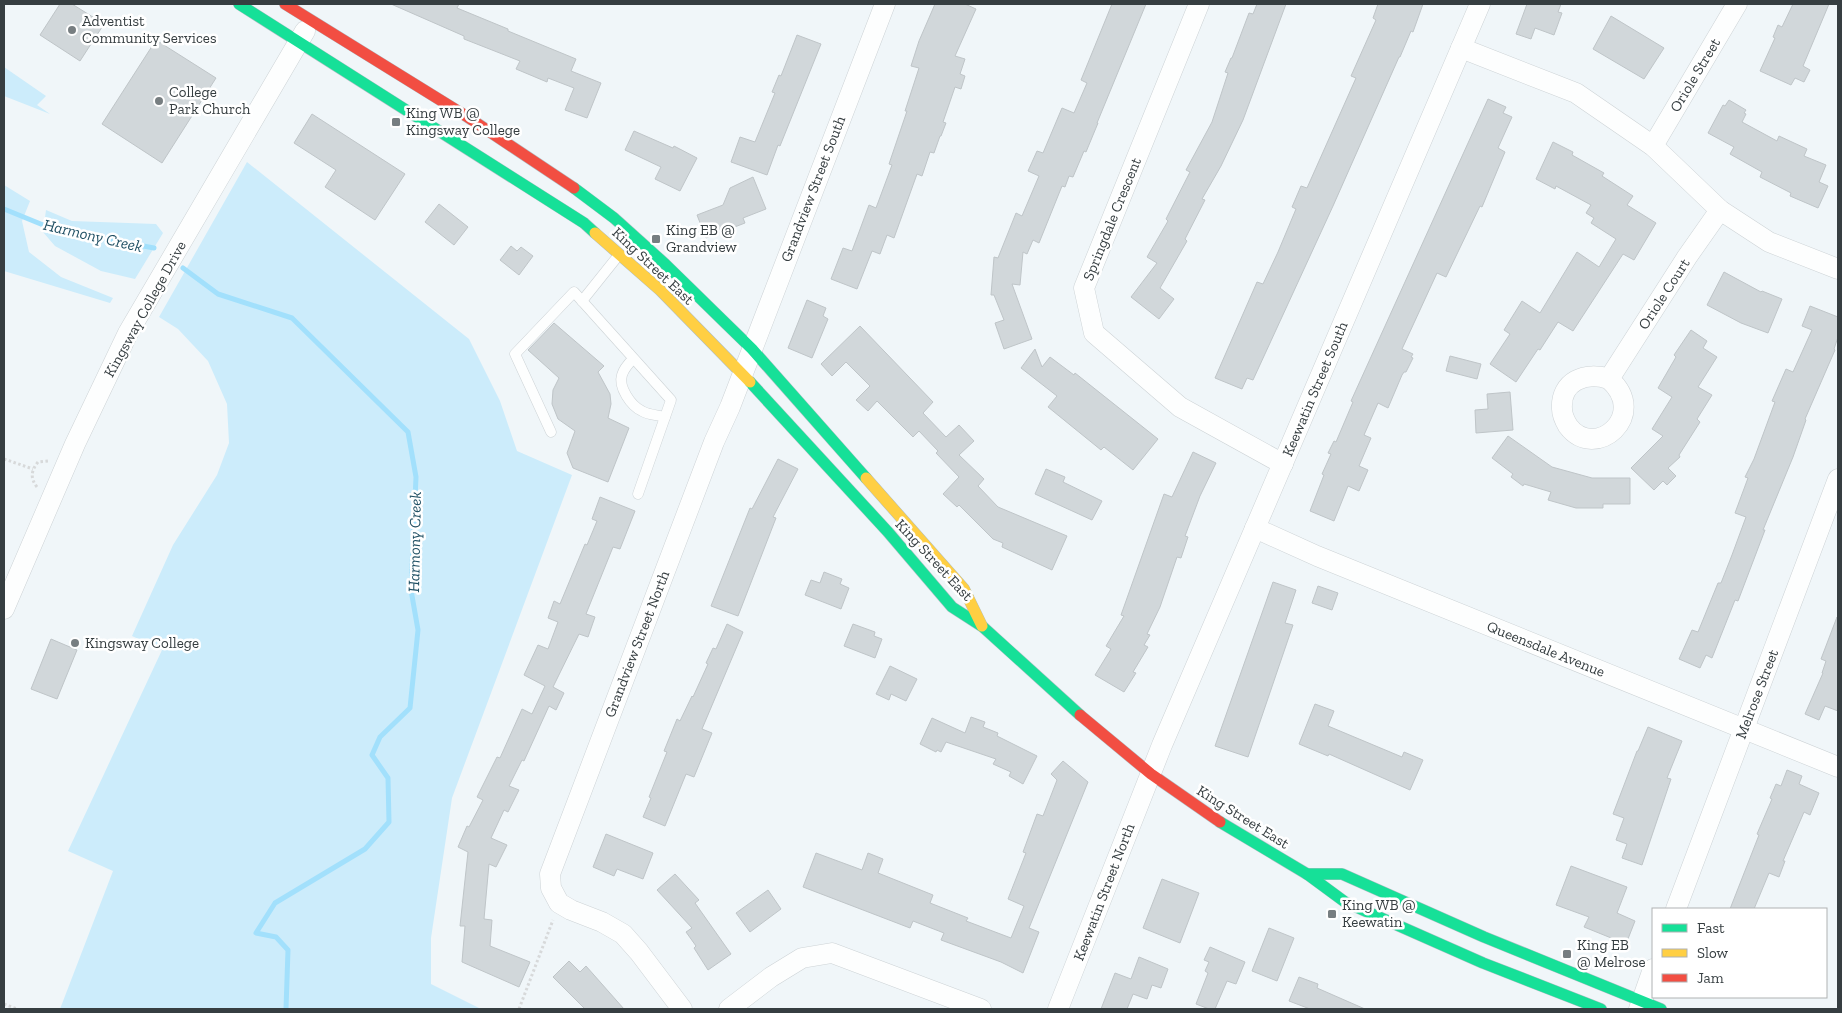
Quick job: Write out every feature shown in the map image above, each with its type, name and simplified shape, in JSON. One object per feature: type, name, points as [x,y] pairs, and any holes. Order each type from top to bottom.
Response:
[{"type":"main road","name":"King Street East","points":[[240,4],[584,223],[660,290],[742,374],[888,532],[952,606],[983,627],[1070,706],[1151,774],[1236,833],[1308,874],[1345,902],[1483,962],[1601,1009]]},
{"type":"main road","name":"King Street East","points":[[284,4],[466,116],[566,181],[621,224],[752,349],[964,589],[983,627]]},
{"type":"main road","name":"King Street East","points":[[1308,874],[1342,874],[1640,1006],[1661,1009]]},
{"type":"street","name":"Grandview Street South","points":[[742,374],[885,4]]},
{"type":"street","name":"Springdale Crescent","points":[[1199,4],[1084,288],[1094,333],[1180,406],[1283,464]]},
{"type":"street","name":"Keewatin Street South","points":[[1151,774],[1480,4]]},
{"type":"street","name":"Oriole Street","points":[[1653,146],[1736,4]]},
{"type":"street","name":"Kingsway College Drive","points":[[4,609],[9,581],[128,333],[311,21]]},
{"type":"street","points":[[1461,48],[1576,93],[1653,146],[1720,210],[1769,242],[1838,269]]},
{"type":"street","name":"Oriole Court","points":[[1609,379],[1687,257],[1720,210]]},
{"type":"street","name":"Grandview Street North","points":[[565,907],[551,888],[550,874],[714,442],[742,374]]},
{"type":"street","name":"Melrose Street","points":[[1676,908],[1838,479]]},
{"type":"street","name":"Queensdale Avenue","points":[[1255,528],[1326,560],[1838,767]]},
{"type":"street","name":"Keewatin Street North","points":[[1058,1009],[1151,774]]},
{"type":"street","points":[[565,907],[602,922],[623,934],[682,1009]]},
{"type":"street","points":[[729,1009],[772,977],[802,958],[832,953],[981,1009]]},
{"type":"street","points":[[1640,1006],[1652,972]]},
{"type":"lane","points":[[582,301],[619,255]]},
{"type":"lane","points":[[551,432],[515,354],[574,292],[671,400],[638,494]]},
{"type":"lane","points":[[633,358],[626,366],[621,377],[623,389],[631,403],[643,412],[665,417]]},
{"type":"path","points":[[4,459],[33,469]]},
{"type":"path","points":[[42,490],[33,481],[33,469],[38,462],[54,462]]},
{"type":"path","points":[[519,1009],[565,907]]},
{"type":"path","points":[[4,1004],[8,1008],[17,1009]]},
{"type":"shaded area","points":[[4,67],[46,96],[37,105],[50,114],[4,96]]},
{"type":"shaded area","points":[[247,162],[469,339],[500,401],[517,451],[572,475],[452,798],[431,938],[431,984],[481,1009],[60,1009],[113,871],[68,851],[162,650],[132,636],[173,545],[217,475],[229,443],[227,404],[208,361],[178,329],[159,317]]},
{"type":"shaded area","points":[[4,185],[30,201],[22,221],[29,252],[61,277],[113,298],[110,303],[4,271]]},
{"type":"shaded area","points":[[46,210],[72,221],[156,224],[163,233],[135,279],[101,271],[55,246],[43,232]]},
{"type":"building","name":"Adventist Community Services","points":[[60,4],[72,4],[104,24],[80,61],[40,35]]},
{"type":"building","points":[[391,4],[459,4],[457,8],[576,59],[571,71],[601,83],[587,118],[565,110],[574,88],[548,78],[547,82],[516,69],[520,61],[464,39],[464,36]]},
{"type":"building","points":[[935,4],[965,4],[976,9],[955,56],[965,59],[960,74],[965,76],[961,89],[955,87],[943,122],[946,123],[941,136],[934,153],[930,152],[922,176],[917,174],[894,238],[887,235],[880,254],[872,251],[857,289],[831,279],[843,248],[852,251],[869,205],[876,208],[892,165],[889,164],[919,68],[911,66],[919,41]]},
{"type":"building","points":[[1112,4],[1146,4],[1086,152],[1084,151],[1073,177],[1069,176],[1065,187],[1062,186],[1039,243],[1033,240],[1027,254],[1023,252],[1020,285],[1012,284],[1032,339],[1004,349],[995,323],[1004,320],[994,295],[991,295],[994,257],[998,258],[1016,213],[1022,216],[1039,176],[1028,171],[1037,151],[1043,153],[1062,108],[1074,113],[1087,83],[1081,80]]},
{"type":"building","points":[[1257,4],[1286,4],[1243,120],[1221,166],[1202,199],[1205,200],[1185,239],[1187,241],[1160,288],[1174,299],[1159,319],[1131,297],[1157,263],[1147,257],[1168,221],[1166,219],[1190,172],[1186,170],[1212,122],[1228,73],[1225,72],[1249,13],[1253,14]]},
{"type":"building","points":[[1378,4],[1423,4],[1413,32],[1411,31],[1399,57],[1253,380],[1247,378],[1242,389],[1215,378],[1257,282],[1263,284],[1278,252],[1296,209],[1292,207],[1301,186],[1307,188],[1356,78],[1351,76],[1376,20],[1373,18]]},
{"type":"building","points":[[1527,4],[1561,4],[1558,12],[1562,13],[1554,35],[1535,28],[1531,39],[1516,34]]},
{"type":"building","points":[[1793,4],[1829,4],[1803,66],[1810,70],[1804,82],[1795,78],[1791,85],[1760,71],[1775,38],[1773,37],[1778,25],[1782,27]]},
{"type":"building","points":[[1611,16],[1664,48],[1644,79],[1593,49]]},
{"type":"building","points":[[797,35],[821,44],[767,175],[731,162],[740,137],[755,142],[775,93],[772,92],[779,75],[781,76]]},
{"type":"building","name":"College Park Church","points":[[156,40],[216,78],[162,163],[102,124]]},
{"type":"building","points":[[1488,99],[1506,107],[1503,113],[1512,117],[1498,148],[1505,152],[1482,207],[1480,206],[1446,277],[1437,273],[1402,349],[1413,354],[1411,357],[1413,358],[1406,372],[1402,375],[1388,408],[1378,403],[1364,435],[1371,438],[1359,466],[1368,470],[1359,491],[1348,486],[1334,521],[1310,511],[1324,475],[1322,474],[1331,454],[1328,453],[1334,441],[1336,442],[1353,402],[1351,401]]},
{"type":"building","points":[[1729,100],[1746,110],[1742,122],[1777,141],[1779,136],[1807,149],[1804,156],[1826,165],[1819,182],[1828,186],[1818,208],[1790,196],[1791,193],[1760,177],[1762,172],[1730,154],[1734,147],[1708,133],[1723,105],[1725,106]]},
{"type":"building","points":[[312,114],[405,174],[375,220],[325,187],[336,170],[294,143]]},
{"type":"building","points":[[634,131],[673,148],[674,146],[697,158],[680,191],[655,179],[661,167],[625,150]]},
{"type":"building","points":[[1553,142],[1573,152],[1572,155],[1604,173],[1602,176],[1633,196],[1627,205],[1656,223],[1634,260],[1623,254],[1573,331],[1558,322],[1516,382],[1490,364],[1510,334],[1504,330],[1522,301],[1540,313],[1577,252],[1599,267],[1616,239],[1591,223],[1594,218],[1586,213],[1591,205],[1556,186],[1555,189],[1536,179]]},
{"type":"building","points":[[753,177],[766,209],[743,218],[745,223],[706,238],[697,215],[723,205],[730,188]]},
{"type":"building","points":[[439,204],[468,227],[454,245],[425,222]]},
{"type":"building","points":[[511,246],[517,251],[521,247],[533,256],[519,275],[500,260]]},
{"type":"building","points":[[1724,272],[1761,292],[1782,299],[1768,333],[1741,323],[1707,305]]},
{"type":"building","points":[[807,300],[826,308],[823,316],[828,319],[812,358],[788,348]]},
{"type":"building","points":[[1810,306],[1838,317],[1838,337],[1835,350],[1805,419],[1793,457],[1763,530],[1765,530],[1738,601],[1735,600],[1712,658],[1706,655],[1700,668],[1679,659],[1692,630],[1698,632],[1732,555],[1746,517],[1735,513],[1748,478],[1745,477],[1754,459],[1775,402],[1772,401],[1786,369],[1793,372],[1812,330],[1802,326]]},
{"type":"building","points":[[554,323],[604,366],[598,372],[610,394],[611,404],[608,418],[629,428],[608,482],[573,468],[567,453],[575,431],[558,419],[552,404],[553,390],[559,378],[528,350]]},
{"type":"building","points":[[860,326],[933,402],[923,413],[946,437],[959,425],[974,441],[959,455],[984,479],[978,486],[998,507],[1067,536],[1052,570],[1002,547],[1003,543],[993,539],[959,505],[957,507],[943,494],[959,477],[936,453],[938,451],[919,431],[913,437],[877,401],[868,411],[856,400],[870,386],[846,362],[832,376],[821,364]]},
{"type":"building","points":[[1691,330],[1707,341],[1703,348],[1717,357],[1698,387],[1712,395],[1697,419],[1700,422],[1679,455],[1680,457],[1668,468],[1676,476],[1667,485],[1663,481],[1654,490],[1631,468],[1663,436],[1652,429],[1672,397],[1658,388],[1676,357],[1674,355]]},
{"type":"building","points":[[1035,349],[1042,367],[1050,357],[1074,375],[1075,373],[1158,439],[1133,470],[1104,447],[1101,450],[1048,407],[1057,396],[1021,368]]},
{"type":"building","points":[[1450,356],[1481,364],[1477,379],[1446,371]]},
{"type":"building","points":[[1510,392],[1513,430],[1476,433],[1475,410],[1488,409],[1487,394]]},
{"type":"building","points":[[1508,436],[1552,467],[1592,478],[1630,478],[1630,504],[1603,504],[1603,508],[1576,508],[1548,500],[1551,492],[1524,484],[1523,486],[1511,477],[1513,474],[1492,458]]},
{"type":"building","points":[[1193,452],[1216,463],[1200,496],[1185,536],[1188,537],[1181,558],[1177,557],[1160,607],[1147,634],[1150,635],[1144,645],[1148,647],[1133,672],[1136,673],[1124,692],[1095,675],[1111,649],[1106,646],[1124,616],[1121,615],[1164,494],[1172,497]]},
{"type":"building","points":[[778,459],[798,469],[773,517],[776,518],[738,616],[711,606],[750,508],[752,509]]},
{"type":"building","points":[[1046,469],[1065,477],[1063,482],[1102,501],[1092,520],[1035,494]]},
{"type":"building","points":[[600,497],[635,511],[620,549],[613,547],[586,614],[595,617],[588,637],[579,634],[553,687],[564,693],[556,710],[549,706],[524,761],[522,760],[509,786],[519,790],[508,812],[504,810],[491,838],[507,845],[496,867],[489,864],[484,919],[492,920],[490,946],[530,962],[519,987],[462,962],[465,926],[460,926],[468,852],[458,847],[467,826],[469,827],[483,800],[477,797],[497,757],[500,758],[522,709],[532,714],[545,686],[524,675],[538,645],[548,649],[558,622],[548,618],[554,601],[560,604],[585,544],[587,545],[597,521],[592,519]]},
{"type":"building","points":[[824,572],[842,579],[840,584],[849,588],[841,609],[805,595],[811,580],[820,583]]},
{"type":"building","points":[[1273,582],[1296,590],[1285,623],[1293,625],[1248,757],[1215,746]]},
{"type":"building","points":[[1318,586],[1338,593],[1332,610],[1312,603]]},
{"type":"building","points":[[1837,617],[1838,711],[1825,706],[1819,720],[1805,714],[1823,673],[1826,661],[1821,659]]},
{"type":"building","points":[[727,624],[743,632],[702,729],[712,733],[694,777],[686,774],[665,826],[643,817],[651,798],[649,797],[667,752],[664,751],[677,719],[680,721],[693,697],[708,664],[706,663],[713,648],[716,649]]},
{"type":"building","points":[[853,624],[875,632],[874,636],[882,639],[875,658],[844,646]]},
{"type":"building","points":[[51,639],[77,650],[57,699],[31,689]]},
{"type":"building","points":[[890,666],[917,679],[906,701],[891,694],[889,700],[876,694]]},
{"type":"building","points":[[1315,704],[1334,711],[1328,726],[1402,757],[1404,752],[1423,760],[1410,790],[1329,754],[1328,756],[1299,744]]},
{"type":"building","points":[[971,717],[985,722],[983,727],[998,733],[997,736],[1037,756],[1023,784],[1009,776],[1011,772],[993,764],[996,759],[946,742],[941,752],[937,750],[936,752],[920,744],[932,718],[965,733]]},
{"type":"building","points":[[1648,727],[1682,741],[1667,778],[1671,779],[1642,865],[1622,858],[1627,844],[1616,840],[1624,818],[1613,814]]},
{"type":"building","points":[[1063,761],[1088,782],[1029,928],[1039,932],[1023,973],[1001,962],[941,940],[944,933],[913,921],[910,928],[803,887],[816,853],[862,870],[868,853],[883,859],[878,873],[933,895],[930,903],[968,918],[966,921],[1011,938],[1024,906],[1008,899],[1026,853],[1023,852],[1037,814],[1043,816],[1057,780],[1051,774]]},
{"type":"building","points":[[1787,770],[1802,776],[1799,784],[1819,793],[1810,815],[1804,812],[1783,861],[1785,861],[1779,877],[1769,873],[1754,908],[1730,908],[1759,835],[1757,834],[1772,799],[1770,798],[1776,784],[1781,786]]},
{"type":"building","points":[[606,834],[653,853],[643,879],[617,869],[614,876],[593,867]]},
{"type":"building","points":[[1571,866],[1627,887],[1617,913],[1635,921],[1626,944],[1584,927],[1589,917],[1556,905]]},
{"type":"building","points":[[675,874],[699,900],[695,903],[731,954],[708,970],[694,948],[696,946],[686,932],[692,928],[657,890]]},
{"type":"building","points":[[1162,879],[1199,893],[1180,943],[1143,928]]},
{"type":"building","points":[[768,890],[781,909],[750,932],[736,913]]},
{"type":"building","points":[[1269,928],[1294,938],[1277,981],[1252,971]]},
{"type":"building","points":[[1210,947],[1245,962],[1236,984],[1227,981],[1215,1009],[1209,1009],[1196,1004],[1208,973],[1205,971],[1209,962],[1204,960]]},
{"type":"building","points":[[1139,957],[1168,969],[1161,988],[1152,985],[1147,999],[1133,994],[1127,1009],[1101,1009],[1115,973],[1131,979]]},
{"type":"building","points":[[569,961],[580,972],[586,966],[624,1009],[585,1009],[553,977]]},
{"type":"building","points":[[1299,977],[1318,984],[1317,988],[1365,1009],[1310,1009],[1289,1001]]},
{"type":"waterway","name":"Harmony Creek","points":[[4,209],[53,229],[154,248]]},
{"type":"waterway","name":"Harmony Creek","points":[[183,268],[218,294],[292,318],[408,432],[416,477],[411,590],[418,630],[410,708],[380,737],[372,755],[388,778],[389,822],[365,849],[275,903],[256,933],[276,937],[288,950],[286,1009]]},
{"type":"traffic: fast","points":[[239,4],[584,223],[595,233]]},
{"type":"traffic: fast","points":[[574,188],[614,218],[664,263],[752,349],[866,478]]},
{"type":"traffic: fast","points":[[750,382],[888,532],[952,607],[983,627],[1080,715]]},
{"type":"traffic: fast","points":[[1220,822],[1307,874],[1345,902],[1483,963],[1601,1009]]},
{"type":"traffic: fast","points":[[1307,874],[1342,874],[1484,937],[1661,1009]]},
{"type":"traffic: slow","points":[[595,233],[660,290],[750,382]]},
{"type":"traffic: slow","points":[[866,478],[964,589],[982,626]]},
{"type":"traffic: jam","points":[[285,4],[466,116],[574,188]]},
{"type":"traffic: jam","points":[[1080,715],[1151,774],[1220,822]]},
{"type":"place","name":"Adventist Community Services","points":[[72,30]]},
{"type":"place","name":"College Park Church","points":[[159,101]]},
{"type":"place","name":"King WB @ Kingsway College","points":[[396,122]]},
{"type":"place","name":"King EB @ Grandview","points":[[656,239]]},
{"type":"place","name":"Kingsway College","points":[[75,643]]},
{"type":"place","name":"King WB @ Keewatin","points":[[1332,914]]},
{"type":"place","name":"King EB @ Melrose","points":[[1567,954]]}]
